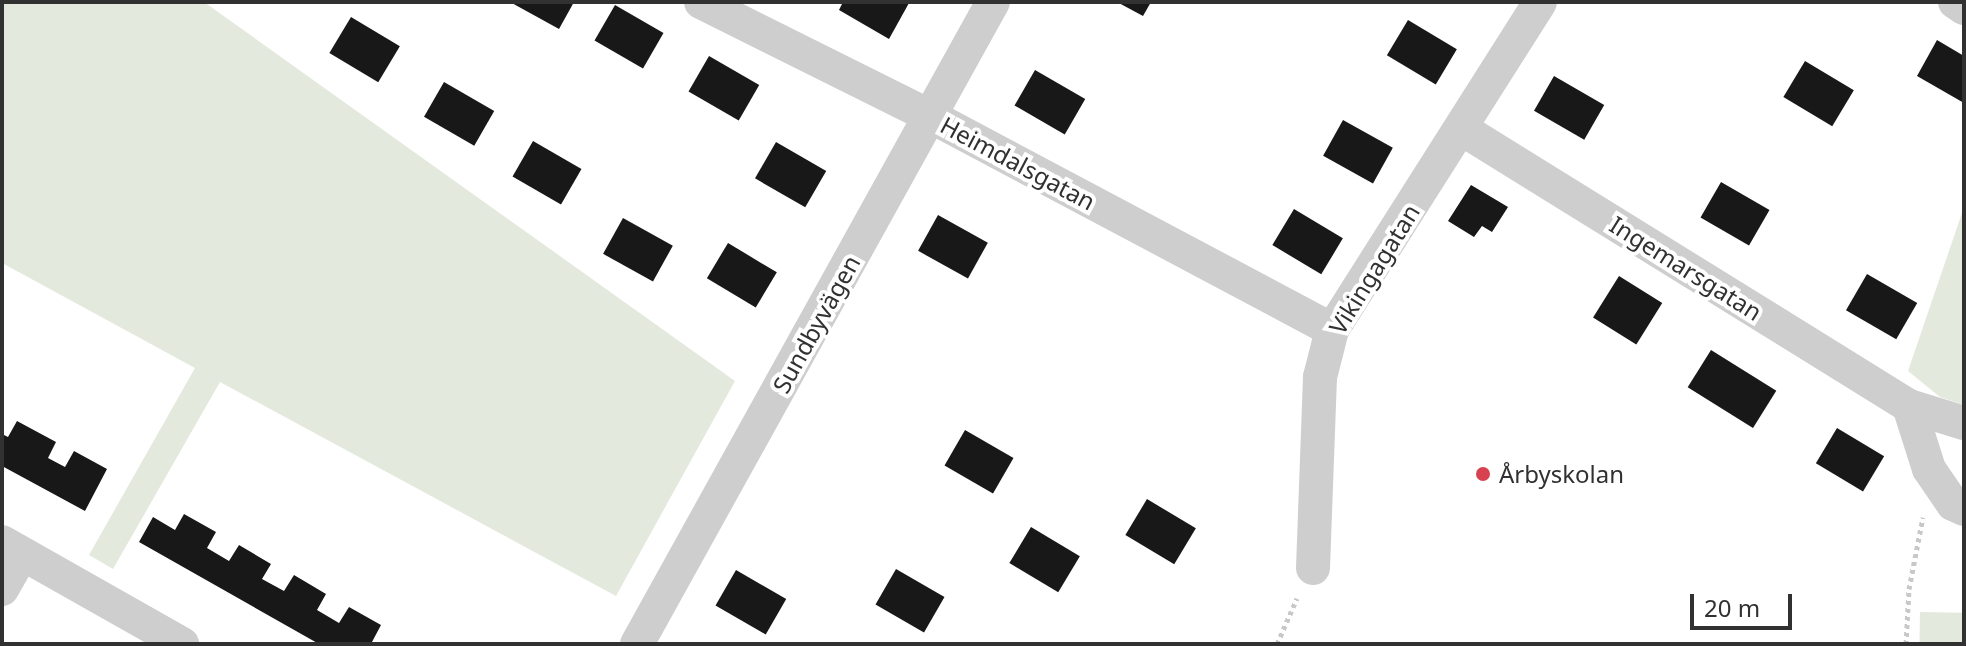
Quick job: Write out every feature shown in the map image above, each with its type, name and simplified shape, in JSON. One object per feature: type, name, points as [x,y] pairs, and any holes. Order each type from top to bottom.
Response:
[{"type":"street","name":"Heimdalsgatan","points":[[701,2],[932,117],[1332,330]]},
{"type":"street","name":"Sundbyvägen","points":[[637,644],[932,117],[993,2]]},
{"type":"street","name":"Vikingagatan","points":[[1313,568],[1320,377],[1332,330],[1540,2]]},
{"type":"street","points":[[1955,2],[1964,8]]},
{"type":"street","name":"Ingemarsgatan","points":[[1462,129],[1909,406],[1964,423]]},
{"type":"street","points":[[1909,406],[1929,469],[1954,500]]},
{"type":"street","points":[[2,589],[12,548],[182,644]]},
{"type":"path","points":[[1906,644],[1919,521],[1954,500]]},
{"type":"path","points":[[1277,644],[1313,568]]},
{"type":"shaded area","points":[[2,2],[204,2],[735,381],[616,596],[220,382],[113,569],[89,555],[195,368],[2,263]]},
{"type":"shaded area","points":[[1964,207],[1964,405],[1940,397],[1908,371]]},
{"type":"shaded area","points":[[1920,612],[1964,613],[1963,644],[1919,644]]},
{"type":"building","points":[[510,2],[574,2],[559,29]]},
{"type":"building","points":[[843,2],[909,3],[889,39],[839,10]]},
{"type":"building","points":[[1117,2],[1151,2],[1143,16]]},
{"type":"building","points":[[615,5],[663,33],[643,69],[594,41]]},
{"type":"building","points":[[351,17],[400,46],[378,82],[329,53]]},
{"type":"building","points":[[1408,20],[1457,49],[1436,85],[1387,55]]},
{"type":"building","points":[[1937,40],[1964,56],[1964,103],[1917,76]]},
{"type":"building","points":[[709,56],[759,85],[739,121],[688,92]]},
{"type":"building","points":[[1805,61],[1854,90],[1832,126],[1783,97]]},
{"type":"building","points":[[1035,70],[1085,99],[1065,135],[1014,106]]},
{"type":"building","points":[[1554,76],[1604,105],[1584,140],[1534,111]]},
{"type":"building","points":[[444,82],[494,111],[474,146],[424,117]]},
{"type":"building","points":[[1343,120],[1393,148],[1373,183],[1323,156]]},
{"type":"building","points":[[533,141],[581,169],[561,205],[512,177]]},
{"type":"building","points":[[776,142],[826,171],[805,207],[755,178]]},
{"type":"building","points":[[1721,182],[1769,210],[1749,246],[1700,218]]},
{"type":"building","points":[[1471,185],[1508,207],[1492,232],[1482,226],[1474,237],[1448,221]]},
{"type":"building","points":[[1294,209],[1343,238],[1321,274],[1272,245]]},
{"type":"building","points":[[938,215],[988,243],[968,278],[918,251]]},
{"type":"building","points":[[623,218],[673,246],[653,281],[603,254]]},
{"type":"building","points":[[728,243],[777,272],[756,308],[707,278]]},
{"type":"building","points":[[1867,274],[1917,303],[1896,339],[1846,310]]},
{"type":"building","points":[[1619,276],[1662,303],[1636,345],[1593,318]]},
{"type":"building","points":[[1711,350],[1776,391],[1753,428],[1688,387]]},
{"type":"building","points":[[17,421],[56,442],[48,458],[65,467],[74,451],[107,469],[85,511],[2,466],[2,434],[8,437]]},
{"type":"building","points":[[1837,428],[1884,456],[1863,491],[1816,463]]},
{"type":"building","points":[[965,430],[1013,458],[993,494],[944,466]]},
{"type":"building","points":[[1147,499],[1196,528],[1174,564],[1125,535]]},
{"type":"building","points":[[184,514],[216,532],[207,548],[229,561],[239,545],[271,564],[262,579],[284,591],[294,575],[326,594],[317,610],[339,623],[349,607],[381,625],[372,642],[376,644],[319,644],[139,542],[153,517],[175,530]]},
{"type":"building","points":[[1031,527],[1080,556],[1058,592],[1009,563]]},
{"type":"building","points":[[896,569],[944,597],[924,633],[876,605]]},
{"type":"building","points":[[736,570],[786,599],[766,635],[716,606]]},
{"type":"place","name":"Årbyskolan","points":[[1483,474]]}]
